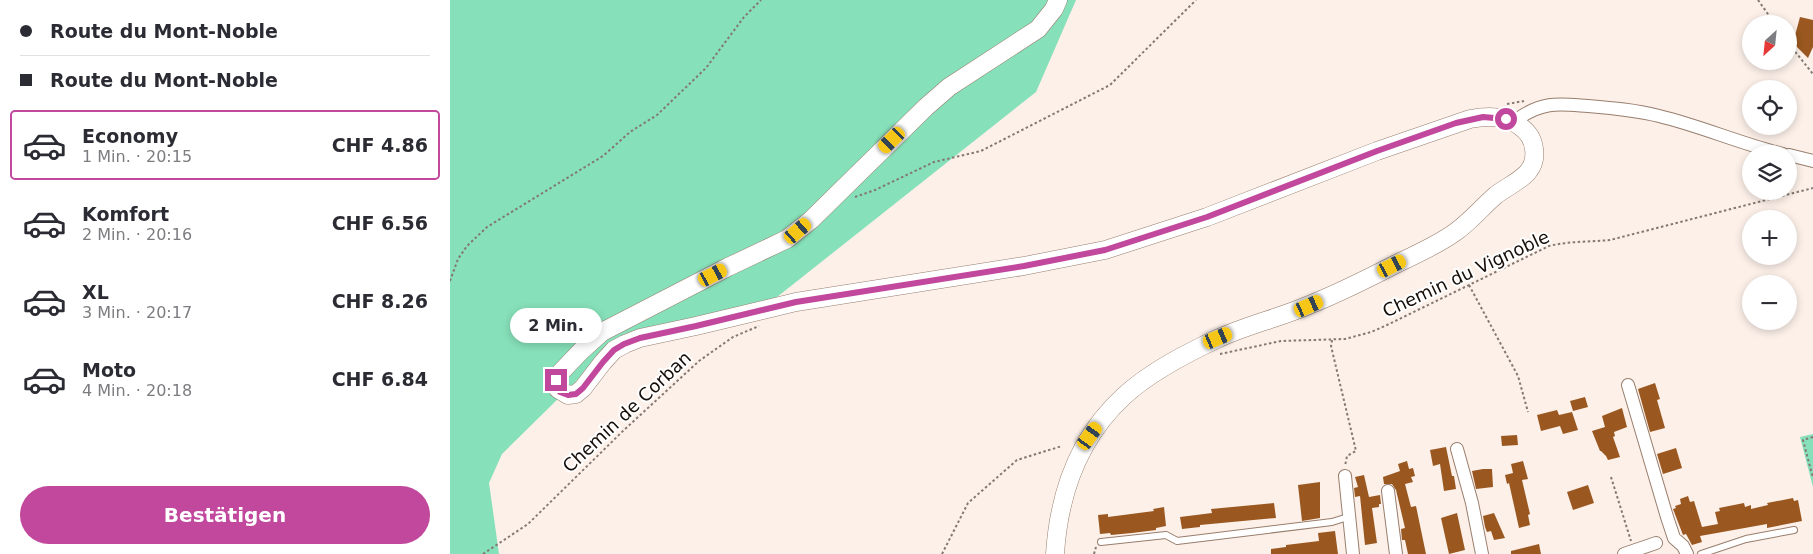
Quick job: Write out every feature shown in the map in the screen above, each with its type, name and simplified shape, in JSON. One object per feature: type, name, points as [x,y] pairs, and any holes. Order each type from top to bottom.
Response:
[{"type":"street","points":[[1055,554],[1060,510],[1074,463],[1082,447],[1110,408],[1159,370],[1202,346],[1232,332],[1309,306],[1336,294],[1453,234],[1494,197],[1528,173],[1532,167],[1534,152],[1526,131],[1506,119],[1483,117],[1470,119],[1377,151],[1207,217],[1133,242],[1076,257],[796,302],[640,338],[614,350],[576,394],[568,395],[560,392],[556,380],[580,351],[602,332],[787,239],[811,220],[926,107],[949,87],[1038,28],[1054,9],[1058,0]]},
{"type":"street","points":[[1519,118],[1537,107],[1546,105],[1575,105],[1630,110],[1681,122],[1754,145]]},
{"type":"street","points":[[1797,157],[1813,161]]},
{"type":"street","points":[[1628,385],[1669,524],[1674,538],[1683,546],[1687,554]]},
{"type":"street","points":[[1456,448],[1472,503],[1482,554]]},
{"type":"street","points":[[1345,476],[1353,554]]},
{"type":"street","points":[[1388,491],[1396,554]]},
{"type":"street","points":[[1628,552],[1656,543]]},
{"type":"lane","points":[[1101,542],[1166,535],[1177,541],[1332,522],[1348,517]]},
{"type":"lane","points":[[1701,554],[1746,540],[1794,530]]},
{"type":"path","points":[[450,281],[458,259],[467,246],[487,227],[603,156],[630,132],[657,115],[706,68],[744,17],[761,0]]},
{"type":"path","points":[[849,199],[875,190],[934,162],[981,151],[1110,85],[1196,0]]},
{"type":"path","points":[[1758,0],[1769,15]]},
{"type":"path","points":[[1798,55],[1813,74]]},
{"type":"path","name":"Chemin du Vignoble","points":[[1218,354],[1281,341],[1345,339],[1371,332],[1549,246],[1564,242],[1580,243],[1610,240],[1813,188]]},
{"type":"path","points":[[1469,285],[1518,376],[1528,412]]},
{"type":"path","name":"Chemin de Corban","points":[[483,554],[528,524],[624,430],[699,361],[733,337],[764,323]]},
{"type":"path","points":[[1332,340],[1331,346],[1356,451],[1348,456],[1344,469],[1345,476]]},
{"type":"path","points":[[1813,437],[1803,440],[1813,478]]},
{"type":"path","points":[[942,554],[968,503],[1017,460],[1062,446]]},
{"type":"path","points":[[1808,456],[1813,455]]},
{"type":"path","points":[[1611,477],[1628,552]]},
{"type":"green space","points":[[450,0],[1076,0],[1036,92],[772,301],[624,334],[502,454],[489,483],[499,554],[450,554]]},
{"type":"green space","points":[[1813,434],[1813,487],[1800,437]]},
{"type":"building","points":[[1800,17],[1813,20],[1813,47],[1808,58],[1798,48],[1798,24]]},
{"type":"building","points":[[1655,383],[1660,399],[1657,400],[1665,428],[1650,432],[1638,389]]},
{"type":"building","points":[[1585,397],[1588,407],[1573,411],[1570,401]]},
{"type":"building","points":[[1622,408],[1627,427],[1614,432],[1615,436],[1613,437],[1620,457],[1608,460],[1600,451],[1592,431],[1605,427],[1602,416]]},
{"type":"building","points":[[1557,410],[1559,415],[1572,412],[1578,430],[1563,434],[1560,426],[1541,431],[1537,415]]},
{"type":"building","points":[[1517,435],[1518,445],[1502,446],[1501,436]]},
{"type":"building","points":[[1446,447],[1456,489],[1444,491],[1440,464],[1433,466],[1430,450]]},
{"type":"building","points":[[1676,448],[1682,468],[1663,474],[1657,454]]},
{"type":"building","points":[[1407,461],[1409,469],[1413,468],[1415,476],[1411,477],[1413,482],[1405,484],[1411,507],[1416,506],[1426,554],[1408,554],[1405,540],[1402,540],[1401,529],[1405,528],[1396,490],[1392,484],[1384,484],[1383,477],[1400,471],[1398,464]]},
{"type":"building","points":[[1523,461],[1528,479],[1522,480],[1530,514],[1528,515],[1530,525],[1519,528],[1509,483],[1507,484],[1505,475],[1513,473],[1511,464]]},
{"type":"building","points":[[1492,469],[1493,487],[1476,489],[1472,471]]},
{"type":"building","points":[[1364,475],[1369,497],[1380,495],[1381,504],[1379,504],[1379,507],[1372,508],[1377,543],[1365,545],[1360,496],[1355,497],[1354,488],[1358,487],[1355,477]]},
{"type":"building","points":[[1320,482],[1320,518],[1302,521],[1298,485]]},
{"type":"building","points":[[1588,485],[1594,503],[1573,510],[1567,492]]},
{"type":"building","points":[[1688,496],[1690,502],[1694,501],[1702,527],[1718,524],[1715,512],[1720,511],[1719,508],[1744,503],[1745,507],[1751,505],[1751,509],[1768,505],[1767,503],[1793,498],[1794,501],[1798,500],[1802,521],[1767,528],[1767,524],[1700,536],[1702,542],[1692,545],[1686,534],[1683,535],[1673,509],[1681,504],[1680,499]]},
{"type":"building","points":[[1274,503],[1276,518],[1200,525],[1200,527],[1182,529],[1180,517],[1212,513],[1211,509]]},
{"type":"building","points":[[1164,507],[1166,526],[1156,528],[1156,530],[1132,533],[1100,534],[1098,515],[1108,514],[1108,517],[1154,511],[1153,509]]},
{"type":"building","points":[[1457,513],[1465,550],[1449,554],[1441,518]]},
{"type":"building","points":[[1494,513],[1505,538],[1494,540],[1491,531],[1487,532],[1483,516]]},
{"type":"building","points":[[1335,531],[1338,554],[1271,554],[1271,549],[1319,541],[1318,533]]},
{"type":"building","points":[[1539,544],[1541,554],[1511,554],[1511,551]]},
{"type":"route","points":[[556,380],[560,392],[568,395],[576,394],[614,350],[640,338],[796,302],[1024,266],[1105,250],[1207,217],[1377,151],[1456,123],[1483,117],[1506,119]]}]
